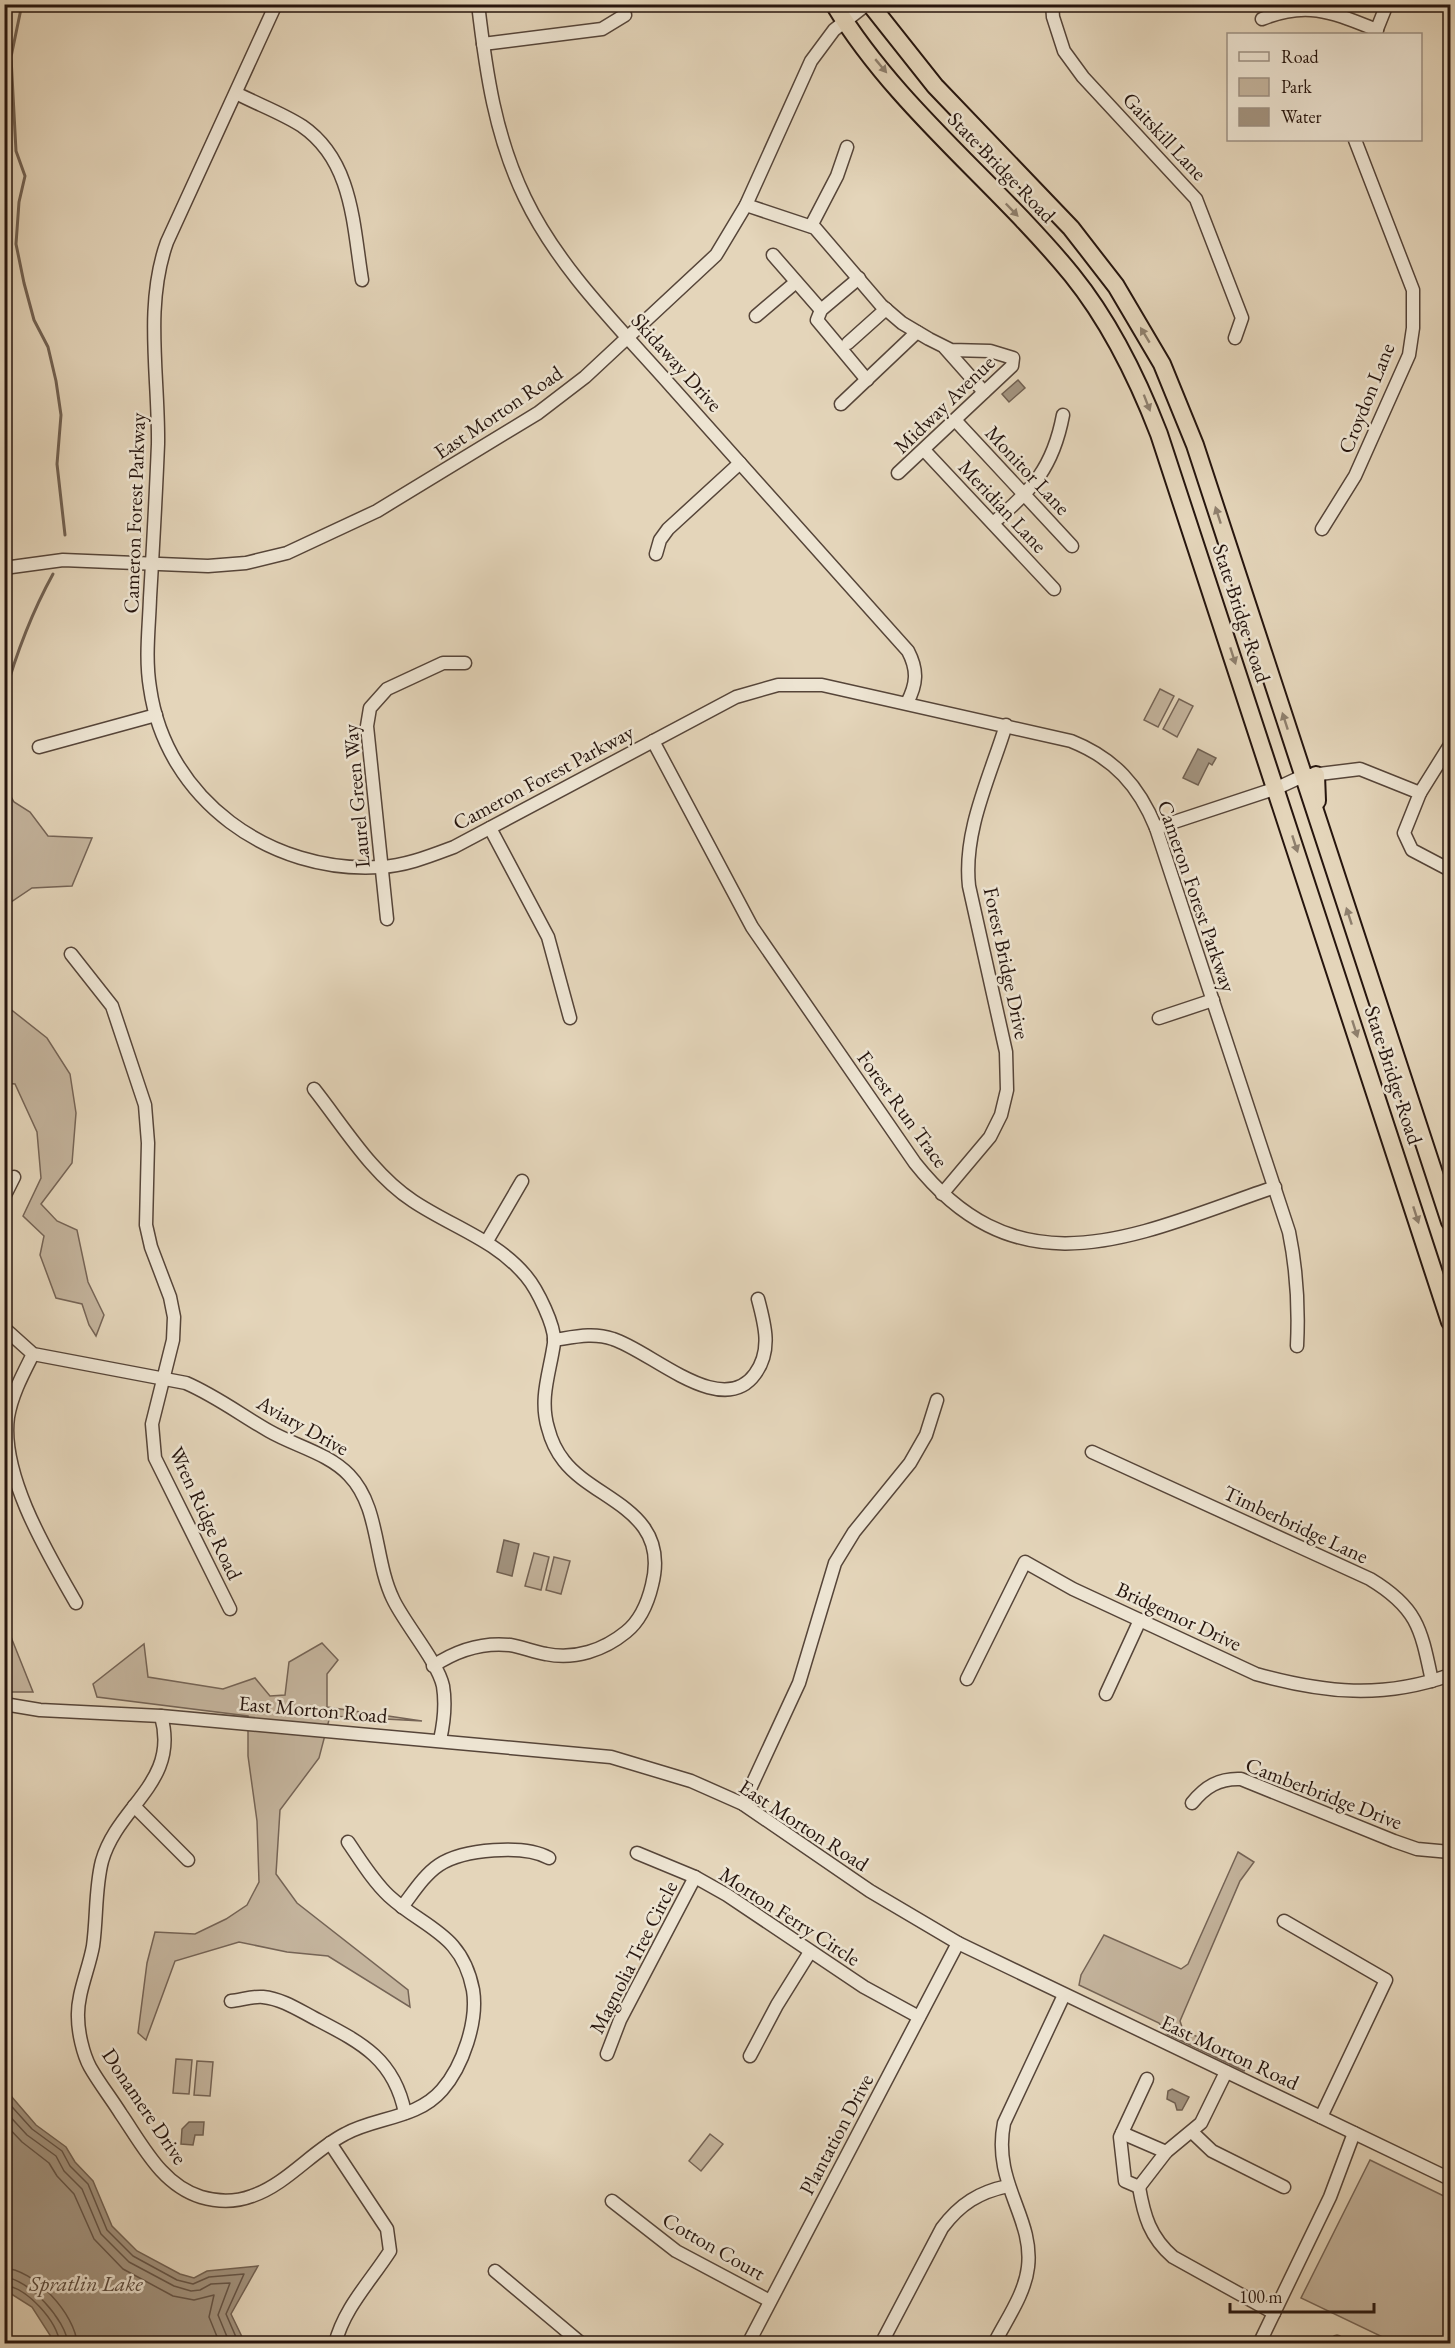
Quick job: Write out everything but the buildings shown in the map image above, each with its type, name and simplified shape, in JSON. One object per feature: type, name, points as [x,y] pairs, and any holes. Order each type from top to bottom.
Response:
[{"type":"highway","name":"State Bridge Road","points":[[834,4],[844,21],[917,110],[1072,275],[1097,308],[1139,380],[1277,788],[1450,1322]]},
{"type":"highway","name":"State Bridge Road","points":[[868,4],[935,86],[1071,228],[1116,286],[1162,364],[1195,445],[1310,775],[1333,866],[1450,1222]]},
{"type":"street","name":"Cameron Forest Parkway","points":[[276,4],[167,242],[157,278],[154,308],[158,444],[147,661],[156,715],[169,749],[188,780],[212,808],[240,831],[272,849],[306,861],[342,867],[382,867],[434,855],[490,828],[736,697],[778,685],[822,685],[908,703],[1071,741],[1105,757],[1137,789],[1156,828],[1275,1187],[1297,1267],[1299,1303],[1297,1346]]},
{"type":"street","name":"Skidaway Drive","points":[[478,4],[497,126],[525,198],[563,260],[627,336],[908,651],[914,663],[916,677],[908,703]]},
{"type":"street","name":"East Morton Road","points":[[4,568],[63,560],[208,566],[246,562],[287,553],[327,536],[423,485],[538,413],[585,377],[716,255],[746,205],[811,61],[834,30],[868,4]]},
{"type":"street","name":"Gaitskill Lane","points":[[1052,4],[1053,17],[1064,51],[1083,77],[1138,133],[1196,199],[1242,318],[1234,338]]},
{"type":"street","points":[[1262,19],[1281,11],[1318,9],[1376,32],[1387,4]]},
{"type":"street","points":[[483,44],[602,29],[625,15]]},
{"type":"street","points":[[236,93],[302,126],[333,157],[348,194],[362,280]]},
{"type":"street","name":"Croydon Lane","points":[[1322,529],[1355,476],[1409,355],[1413,328],[1413,290],[1355,141]]},
{"type":"street","points":[[811,226],[837,176],[847,147]]},
{"type":"street","points":[[746,205],[811,226],[886,309],[917,332],[945,347],[984,392]]},
{"type":"street","points":[[773,255],[821,310]]},
{"type":"street","points":[[859,278],[821,310],[817,320],[867,380]]},
{"type":"street","points":[[756,316],[796,282]]},
{"type":"street","points":[[848,343],[886,309]]},
{"type":"street","points":[[841,404],[917,332]]},
{"type":"street","name":"Midway Avenue","points":[[898,473],[984,392],[1014,360],[1006,355],[990,351],[951,350],[945,347]]},
{"type":"street","points":[[993,523],[1025,496],[1050,458],[1058,439],[1063,415]]},
{"type":"street","name":"Monitor Lane","points":[[955,420],[1072,546]]},
{"type":"street","name":"Meridian Lane","points":[[924,450],[1054,589]]},
{"type":"street","points":[[656,554],[668,529],[740,463]]},
{"type":"street","name":"Laurel Green Way","points":[[387,919],[367,726],[370,708],[377,697],[396,684],[443,663],[465,663]]},
{"type":"street","points":[[39,747],[156,715]]},
{"type":"street","name":"Forest Bridge Drive","points":[[942,1194],[990,1137],[1001,1115],[1007,1090],[1006,1052],[969,886],[967,865],[971,835],[1006,725]]},
{"type":"street","name":"Forest Run Trace","points":[[653,741],[752,927],[915,1163],[942,1194],[978,1220],[1021,1238],[1067,1245],[1116,1246],[1275,1187]]},
{"type":"street","points":[[1450,745],[1420,794],[1404,833],[1412,850],[1450,870]]},
{"type":"street","points":[[1156,828],[1310,775],[1360,769],[1420,794]]},
{"type":"street","points":[[490,828],[548,937],[570,1018]]},
{"type":"street","name":"Wren Ridge Road","points":[[71,954],[111,1006],[145,1105],[148,1143],[146,1225],[151,1247],[170,1297],[174,1317],[173,1340],[152,1424],[155,1458],[230,1609]]},
{"type":"street","points":[[1159,1018],[1213,1000]]},
{"type":"street","points":[[314,1089],[392,1185],[414,1202],[487,1241],[528,1278],[547,1316],[554,1340],[543,1408],[554,1445],[565,1462],[630,1510],[651,1545],[654,1565],[649,1599],[640,1617],[627,1631],[590,1652],[557,1656],[511,1646],[487,1645],[459,1652],[433,1666]]},
{"type":"street","points":[[4,1197],[14,1178]]},
{"type":"street","points":[[487,1241],[522,1181]]},
{"type":"street","points":[[554,1340],[590,1335],[611,1338],[635,1347],[708,1389],[723,1391],[739,1387],[749,1380],[765,1357],[765,1323],[758,1299]]},
{"type":"street","points":[[4,1328],[33,1354],[16,1387],[8,1418],[6,1442],[24,1502],[76,1603]]},
{"type":"street","name":"Aviary Drive","points":[[33,1354],[163,1377],[209,1393],[270,1432],[331,1460],[350,1476],[368,1504],[381,1566],[392,1598],[442,1684],[445,1721],[440,1740]]},
{"type":"street","points":[[743,1804],[799,1683],[835,1563],[854,1532],[910,1463],[926,1435],[937,1400]]},
{"type":"street","name":"Timberbridge Lane","points":[[1092,1452],[1370,1579],[1389,1591],[1411,1611],[1423,1637],[1432,1681]]},
{"type":"street","name":"Bridgemor Drive","points":[[968,1679],[1025,1562],[1073,1588],[1256,1674],[1288,1683],[1352,1692],[1413,1687],[1450,1675]]},
{"type":"street","points":[[1106,1694],[1140,1620]]},
{"type":"street","name":"East Morton Road","points":[[4,1704],[89,1714],[161,1716],[611,1757],[691,1780],[743,1804],[870,1891],[958,1942],[1450,2179]]},
{"type":"street","name":"Donamere Drive","points":[[161,1716],[166,1740],[162,1762],[154,1781],[134,1806],[102,1861],[93,1947],[78,2014],[88,2064],[155,2165],[176,2185],[201,2197],[234,2201],[263,2192],[330,2143],[361,2127],[405,2114],[430,2100],[449,2079],[470,2036],[474,2006],[469,1975],[454,1947],[434,1927],[402,1907],[376,1882],[348,1842]]},
{"type":"street","name":"Camberbridge Drive","points":[[1192,1803],[1203,1790],[1217,1782],[1227,1778],[1241,1779],[1394,1841],[1417,1849],[1450,1852]]},
{"type":"street","points":[[134,1806],[188,1860]]},
{"type":"street","points":[[402,1907],[429,1872],[456,1857],[525,1849],[549,1858]]},
{"type":"street","name":"Morton Ferry Circle","points":[[637,1853],[695,1877],[727,1895],[864,1987],[919,2017]]},
{"type":"street","name":"Magnolia Tree Circle","points":[[607,2054],[620,2020],[695,1877]]},
{"type":"street","points":[[1284,1921],[1386,1980],[1321,2117]]},
{"type":"street","name":"Plantation Drive","points":[[748,2343],[958,1942]]},
{"type":"street","points":[[750,2056],[777,2005],[810,1952]]},
{"type":"street","points":[[994,2343],[1024,2286],[1028,2267],[1024,2234],[1008,2186],[1001,2155],[1004,2123],[1064,1995]]},
{"type":"street","points":[[231,2001],[260,1996],[282,2001],[358,2041],[376,2055],[391,2073],[401,2094],[405,2114]]},
{"type":"street","points":[[1139,2187],[1166,2152],[1192,2132],[1209,2109],[1226,2072]]},
{"type":"street","points":[[1139,2187],[1125,2181],[1120,2137],[1147,2079]]},
{"type":"street","points":[[1192,2132],[1212,2151],[1284,2187]]},
{"type":"street","points":[[1122,2133],[1166,2152]]},
{"type":"street","points":[[1259,2343],[1330,2197],[1354,2133]]},
{"type":"street","points":[[330,2143],[387,2229],[390,2250],[353,2302],[340,2325],[335,2343]]},
{"type":"street","points":[[881,2343],[942,2228],[955,2211],[970,2199],[989,2190],[1008,2186]]},
{"type":"street","points":[[1139,2187],[1147,2223],[1159,2245],[1193,2269],[1274,2313]]},
{"type":"street","name":"Cotton Court","points":[[612,2201],[676,2251],[770,2301]]},
{"type":"street","points":[[495,2271],[582,2343]]},
{"type":"green space","points":[[1160,689],[1174,696],[1158,727],[1144,720]]},
{"type":"green space","points":[[1179,699],[1193,706],[1177,737],[1163,729]]},
{"type":"green space","points":[[5,786],[14,802],[30,812],[48,836],[92,838],[72,886],[32,888],[5,906]]},
{"type":"green space","points":[[4,1004],[47,1038],[70,1074],[76,1113],[72,1163],[41,1204],[57,1221],[77,1230],[88,1282],[104,1315],[96,1336],[89,1325],[82,1304],[56,1298],[40,1255],[44,1236],[23,1216],[41,1178],[37,1132],[15,1084],[5,1083]]},
{"type":"green space","points":[[534,1553],[549,1557],[541,1590],[525,1586]]},
{"type":"green space","points":[[554,1557],[570,1561],[561,1594],[546,1590]]},
{"type":"green space","points":[[5,1622],[33,1692],[5,1692]]},
{"type":"green space","points":[[322,1643],[338,1660],[327,1674],[327,1707],[422,1721],[330,1716],[319,1758],[280,1810],[276,1874],[297,1903],[408,1990],[410,2007],[328,1956],[287,1952],[239,1942],[175,1961],[146,2040],[138,2033],[147,1963],[155,1932],[195,1934],[226,1919],[247,1905],[259,1882],[257,1821],[248,1756],[248,1716],[97,1697],[93,1684],[144,1644],[148,1677],[223,1689],[255,1678],[270,1696],[285,1695],[289,1662]]},
{"type":"green space","points":[[1238,1852],[1254,1862],[1240,1881],[1180,2021],[1183,2030],[1249,2061],[1244,2071],[1167,2034],[1159,2023],[1079,1985],[1081,1975],[1104,1935],[1181,1969],[1188,1964]]},
{"type":"green space","points":[[176,2059],[192,2060],[189,2094],[173,2093]]},
{"type":"green space","points":[[197,2061],[213,2062],[210,2096],[194,2095]]},
{"type":"green space","points":[[710,2134],[723,2144],[701,2171],[689,2161]]},
{"type":"green space","points":[[1370,2160],[1450,2199],[1450,2343],[1395,2343],[1301,2298]]},
{"type":"water","points":[[1018,380],[1025,388],[1009,402],[1002,394]]},
{"type":"water","points":[[1198,749],[1216,758],[1212,765],[1209,763],[1198,785],[1183,778]]},
{"type":"water","points":[[504,1540],[519,1544],[512,1576],[497,1572]]},
{"type":"water","name":"Spratlin Lake","points":[[5,2089],[36,2125],[66,2147],[75,2162],[93,2181],[112,2226],[137,2251],[180,2274],[194,2278],[207,2271],[258,2266],[231,2314],[245,2343],[55,2343],[32,2307],[5,2290]]},
{"type":"water","points":[[1172,2089],[1189,2097],[1182,2110],[1177,2110],[1175,2103],[1167,2099],[1168,2091]]},
{"type":"water","points":[[189,2122],[204,2122],[203,2135],[195,2135],[193,2145],[181,2144],[182,2129]]},
{"type":"waterway","points":[[22,4],[11,57],[16,151],[25,176],[19,202],[16,244],[34,320],[48,347],[56,381],[61,415],[57,464],[65,535]]},
{"type":"waterway","points":[[4,697],[25,634],[53,574]]}]
